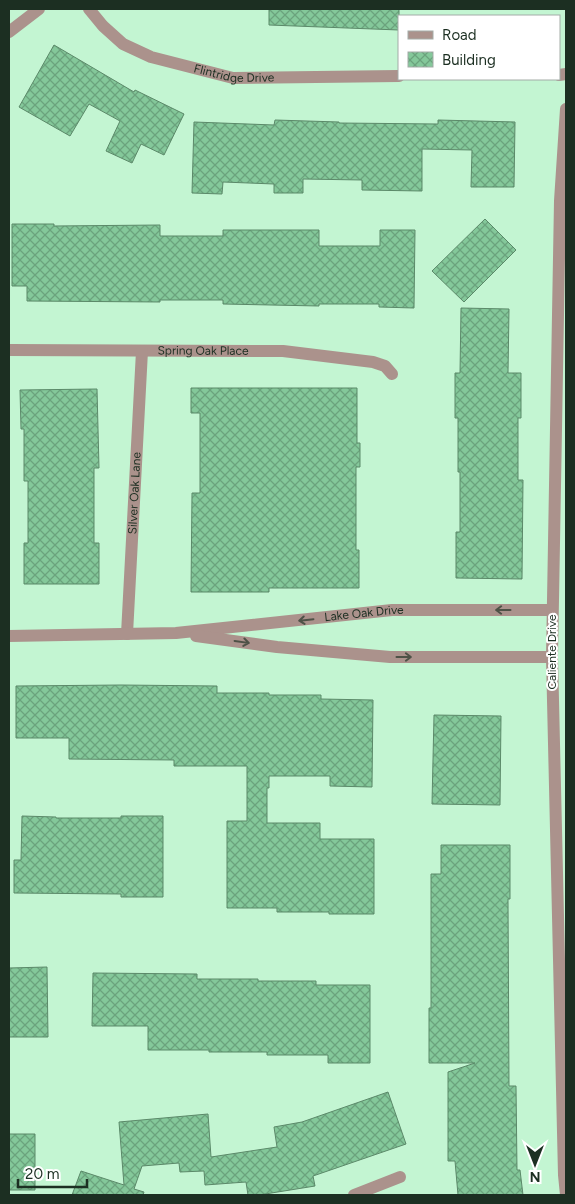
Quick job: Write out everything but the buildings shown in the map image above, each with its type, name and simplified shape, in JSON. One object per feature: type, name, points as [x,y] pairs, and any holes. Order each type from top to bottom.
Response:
[{"type":"street","points":[[9,32],[39,9]]},
{"type":"street","name":"Flintridge Drive","points":[[89,9],[103,26],[123,44],[151,57],[233,78],[398,76]]},
{"type":"street","name":"Caliente Drive","points":[[566,109],[560,202],[552,610],[564,1042],[566,1195]]},
{"type":"street","name":"Spring Oak Place","points":[[9,350],[283,351],[373,362],[385,366],[392,374]]},
{"type":"street","name":"Silver Oak Lane","points":[[127,634],[142,351]]},
{"type":"street","name":"Lake Oak Drive","points":[[9,636],[176,633],[392,610],[552,610]]},
{"type":"street","name":"Lake Oak Drive","points":[[176,633],[277,647],[390,657],[552,657]]},
{"type":"street","points":[[354,1195],[400,1177]]}]
